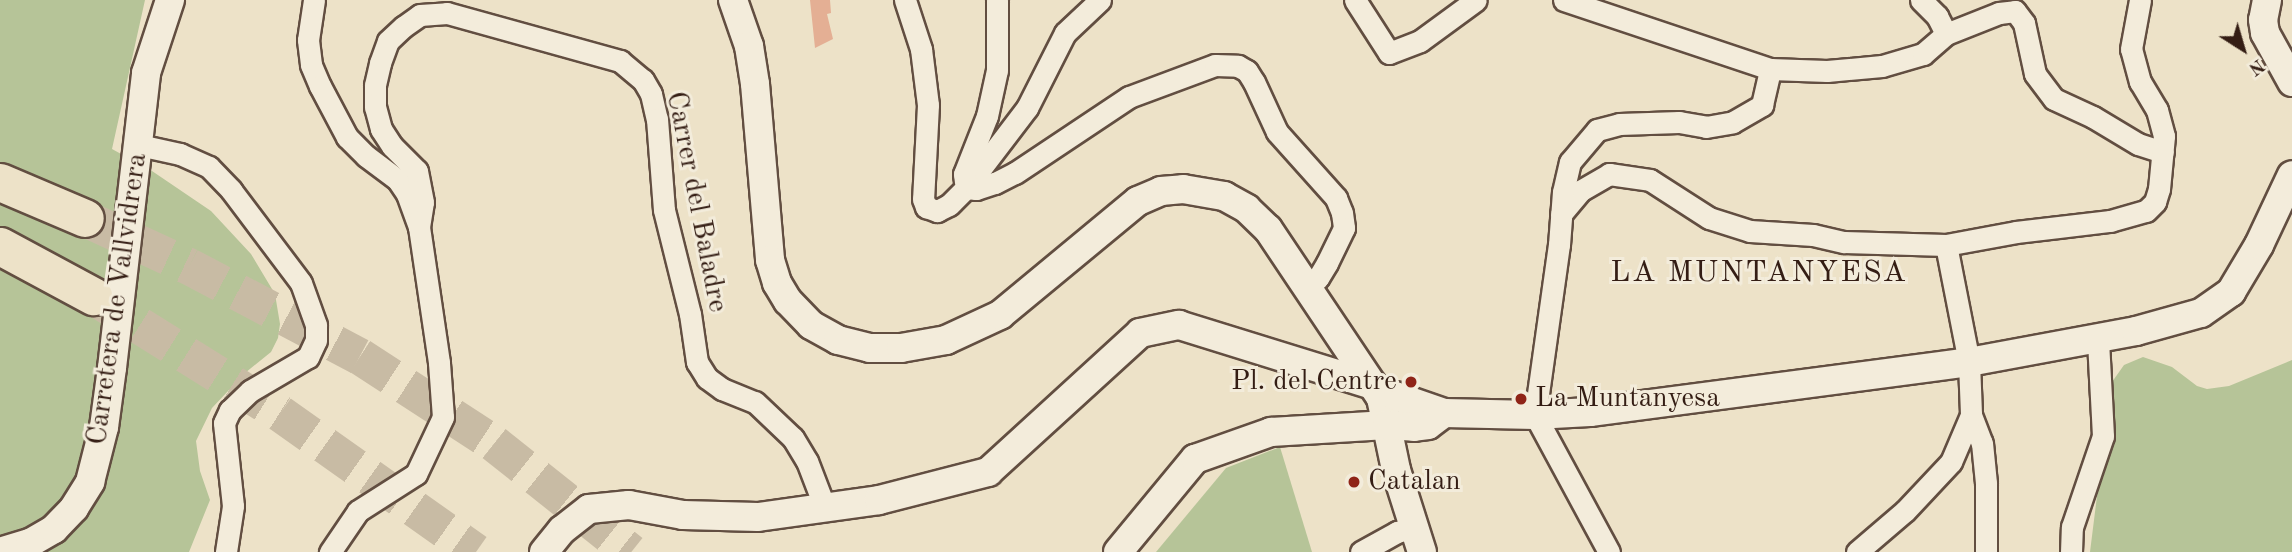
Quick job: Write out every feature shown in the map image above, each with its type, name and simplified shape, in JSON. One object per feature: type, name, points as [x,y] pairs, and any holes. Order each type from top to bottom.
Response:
[{"type":"highway","points":[[5,183],[85,218]]},
{"type":"highway","points":[[0,246],[93,296]]},
{"type":"street","name":"Carretera de Vallvidrera","points":[[0,552],[30,543],[54,529],[74,508],[90,482],[106,415],[146,73],[170,0]]},
{"type":"street","points":[[314,0],[308,40],[311,65],[320,86],[348,137],[402,187],[419,227],[439,363],[443,417],[416,474],[358,511],[330,552]]},
{"type":"street","points":[[733,0],[749,46],[755,84],[770,260],[777,282],[788,301],[821,332],[856,345],[884,348],[930,344],[964,334],[1000,315],[1138,201],[1161,191],[1198,190],[1236,201],[1268,229],[1380,403],[1404,428],[1428,425],[1444,412],[1535,415],[1649,406],[1969,362],[2098,340],[2184,319],[2218,304],[2243,274],[2292,176]]},
{"type":"street","points":[[905,0],[922,49],[927,95],[923,199],[926,207],[937,211],[949,205],[966,188],[1027,108],[1065,33],[1100,0]]},
{"type":"street","points":[[966,188],[964,174],[988,116],[997,70],[997,0]]},
{"type":"street","points":[[1354,0],[1389,53],[1420,41],[1476,0]]},
{"type":"street","points":[[1564,0],[1770,69],[1827,71],[1882,66],[1923,54],[1946,33],[1999,13],[2015,11],[2024,23],[2035,74],[2054,99],[2093,117],[2138,144],[2163,152]]},
{"type":"street","points":[[1921,0],[1937,16],[1946,33]]},
{"type":"street","points":[[1561,214],[1580,191],[1609,174],[1650,180],[1709,218],[1750,231],[1813,234],[1844,242],[1946,245],[2017,232],[2110,221],[2147,211],[2155,202],[2159,188],[2164,136],[2157,110],[2140,82],[2131,49],[2140,0]]},
{"type":"street","points":[[2267,0],[2263,20],[2265,33],[2292,82]]},
{"type":"street","name":"Carrer del Baladre","points":[[419,227],[423,202],[417,171],[381,130],[375,107],[375,85],[380,63],[388,41],[403,27],[421,15],[447,13],[620,61],[643,80],[651,94],[657,119],[664,210],[690,314],[697,362],[707,378],[722,389],[755,402],[793,438],[807,461],[825,508]]},
{"type":"street","points":[[966,188],[976,189],[1015,173],[1129,97],[1215,65],[1238,66],[1247,71],[1254,82],[1277,132],[1336,198],[1342,213],[1344,228],[1318,278],[1307,287]]},
{"type":"street","points":[[1609,552],[1535,415],[1570,162],[1597,130],[1619,124],[1679,122],[1706,127],[1733,122],[1762,105],[1770,69]]},
{"type":"street","points":[[138,147],[180,154],[209,167],[262,229],[301,283],[316,325],[316,340],[308,357],[250,391],[230,410],[223,423],[233,506],[226,552]]},
{"type":"street","points":[[1946,245],[1969,362],[1971,415],[1982,443],[1986,468],[1986,552]]},
{"type":"street","points":[[544,552],[575,518],[589,509],[629,505],[683,515],[758,517],[879,500],[988,472],[1140,333],[1179,325],[1380,403]]},
{"type":"street","points":[[2071,552],[2072,527],[2103,436],[2098,340]]},
{"type":"street","points":[[1380,403],[1418,540]]},
{"type":"street","points":[[1118,552],[1195,459],[1271,432],[1380,403]]},
{"type":"street","points":[[1857,552],[1905,511],[1951,462],[1971,415]]},
{"type":"street","points":[[1361,552],[1397,532],[1418,540]]},
{"type":"green space","points":[[0,0],[145,0],[112,149],[152,171],[211,211],[251,254],[275,294],[280,324],[278,338],[271,352],[245,373],[212,408],[196,441],[200,471],[210,500],[189,552],[0,552]]},
{"type":"green space","points":[[2143,357],[2172,367],[2197,386],[2207,389],[2229,386],[2292,360],[2292,552],[2090,552],[2099,480],[2103,478],[2115,436],[2112,382],[2124,365]]},
{"type":"green space","points":[[1280,447],[1312,552],[1156,552],[1226,468]]},
{"type":"building","points":[[810,0],[830,0],[831,13],[827,14],[833,39],[815,48]]},
{"type":"tunnel","points":[[85,218],[189,266],[360,356],[494,443],[631,552]]},
{"type":"tunnel","points":[[93,296],[280,413],[476,552]]},
{"type":"place","name":"Pl. del Centre","points":[[1411,382]]},
{"type":"place","name":"La Muntanyesa","points":[[1521,399]]},
{"type":"place","name":"Catalan","points":[[1354,482]]},
{"type":"district","name":"LA MUNTANYESA","points":[[1759,273]]}]
